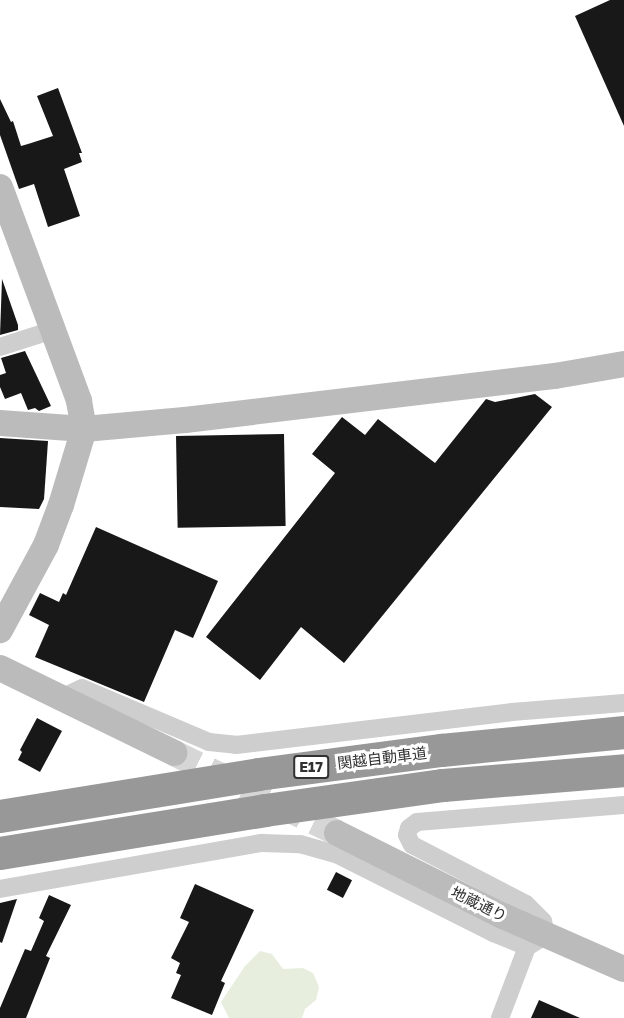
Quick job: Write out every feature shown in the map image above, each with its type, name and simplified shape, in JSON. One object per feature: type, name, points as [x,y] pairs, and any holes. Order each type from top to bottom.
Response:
[{"type":"highway","name":"関越自動車道","points":[[0,816],[258,774],[441,750],[624,732]]},
{"type":"highway","points":[[0,853],[265,810],[444,785],[624,770]]},
{"type":"street","points":[[0,189],[79,401],[84,429],[46,545],[0,630]]},
{"type":"street","points":[[0,347],[53,330]]},
{"type":"street","points":[[0,423],[84,429],[336,403],[555,376],[624,364]]},
{"type":"street","points":[[0,668],[174,753]]},
{"type":"street","points":[[61,698],[82,688],[209,742],[236,745],[512,712],[624,703]]},
{"type":"street","points":[[500,1018],[537,941],[543,921],[526,903],[412,845],[407,835],[409,828],[417,822],[624,805]]},
{"type":"street","name":"地蔵通り","points":[[337,833],[537,941],[624,969]]},
{"type":"street","points":[[0,889],[262,843],[300,844],[336,854],[493,933],[537,941]]},
{"type":"green space","points":[[260,951],[272,954],[283,969],[303,968],[313,973],[319,987],[316,1000],[305,1009],[302,1018],[229,1018],[221,1002],[245,966]]},
{"type":"building","points":[[610,0],[624,0],[624,126],[575,16]]},
{"type":"building","points":[[58,88],[82,153],[79,153],[82,162],[64,169],[80,216],[48,227],[34,184],[19,189],[0,135],[0,99],[11,122],[13,121],[21,146],[53,136],[37,96]]},
{"type":"building","points":[[2,279],[18,330],[0,335]]},
{"type":"building","points":[[25,351],[51,406],[39,411],[35,408],[28,410],[21,393],[5,399],[0,387],[0,375],[6,373],[1,358]]},
{"type":"building","points":[[535,394],[552,407],[344,663],[301,627],[260,680],[206,637],[335,473],[312,454],[342,417],[365,435],[378,419],[435,463],[486,399],[495,402]]},
{"type":"building","points":[[284,434],[286,526],[178,528],[176,436]]},
{"type":"building","points":[[0,438],[48,441],[44,499],[39,509],[0,507]]},
{"type":"building","points":[[96,527],[218,581],[193,638],[175,630],[144,702],[35,657],[49,625],[29,615],[40,593],[59,602],[63,593],[66,595]]},
{"type":"building","points":[[37,718],[62,731],[40,772],[18,760],[22,752],[20,750]]},
{"type":"building","points":[[336,872],[352,880],[343,898],[327,890]]},
{"type":"building","points":[[195,884],[254,910],[221,981],[225,983],[212,1015],[171,998],[181,975],[176,973],[180,963],[171,958],[189,922],[180,918]]},
{"type":"building","points":[[49,895],[71,905],[46,956],[50,958],[26,1018],[0,1018],[0,1008],[25,949],[31,951],[44,921],[39,918]]},
{"type":"building","points":[[17,899],[2,943],[0,942],[0,903]]},
{"type":"building","points":[[539,1000],[580,1018],[531,1018]]},
{"type":"tunnel","points":[[174,753],[337,833]]}]
